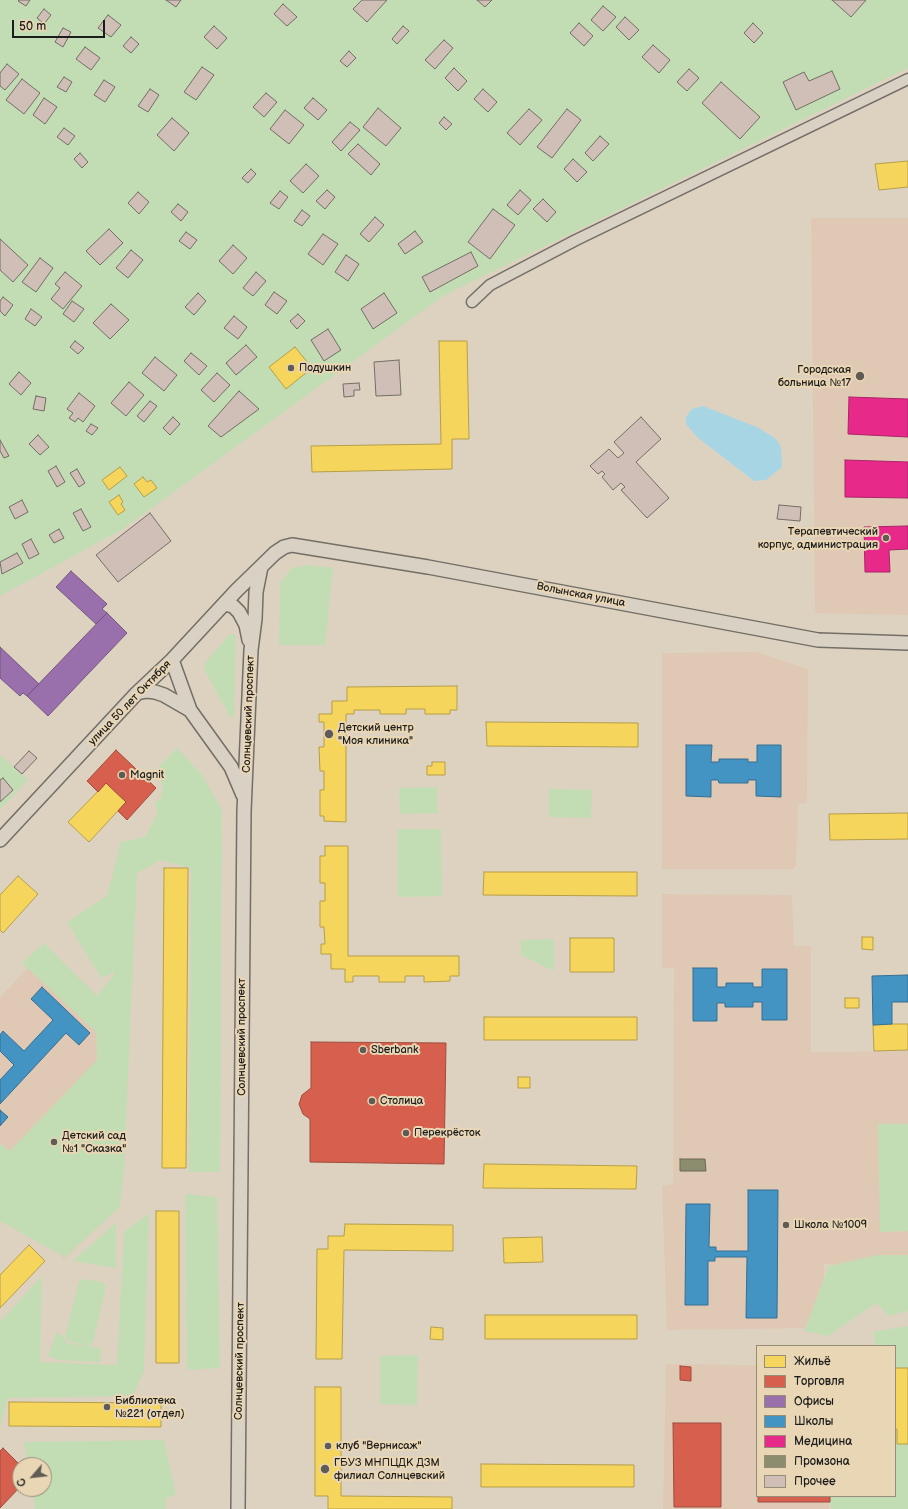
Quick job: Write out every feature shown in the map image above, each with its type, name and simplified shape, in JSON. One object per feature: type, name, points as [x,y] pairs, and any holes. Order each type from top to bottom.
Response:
[{"type":"street","points":[[472,302],[490,284],[576,240],[908,79]]},
{"type":"street","name":"Волынская улица","points":[[261,567],[275,553],[284,547],[292,545],[459,572],[818,640],[908,643]]},
{"type":"street","name":"улица 50 лет Октября","points":[[0,840],[137,693],[172,660],[261,567]]},
{"type":"street","name":"Солнцевский проспект","points":[[238,1509],[244,811],[251,650],[255,619],[256,592],[261,567]]},
{"type":"street","points":[[224,604],[233,606],[240,612],[246,625],[251,650]]},
{"type":"street","points":[[172,660],[190,710],[231,767],[243,798],[244,811]]},
{"type":"street","points":[[137,693],[147,691],[155,692],[164,695],[190,710]]},
{"type":"shaded area","name":"Городская больница №17","points":[[811,218],[908,218],[908,615],[815,613]]},
{"type":"shaded area","points":[[757,652],[808,669],[807,803],[798,804],[796,866],[793,869],[662,869],[662,653]]},
{"type":"shaded area","name":"Школа №1009","points":[[662,894],[792,895],[794,946],[811,946],[811,1052],[908,1051],[908,1266],[824,1264],[823,1328],[667,1330],[662,1186],[673,1184],[674,968],[662,968]]},
{"type":"shaded area","name":"Детский сад №1 \"Сказка\"","points":[[47,948],[108,1007],[108,1217],[64,1259],[0,1195],[0,997]]},
{"type":"shaded area","points":[[666,1364],[756,1365],[756,1497],[829,1497],[829,1509],[663,1509]]},
{"type":"green space","points":[[0,0],[908,0],[908,68],[443,296],[123,529],[0,596]]},
{"type":"green space","points":[[307,565],[333,568],[325,645],[279,645],[280,583],[292,568]]},
{"type":"green space","points":[[234,634],[236,636],[234,716],[230,717],[204,669],[204,664],[229,635]]},
{"type":"green space","points":[[177,748],[202,775],[222,810],[220,1172],[189,1172],[191,868],[161,860],[137,873],[124,1169],[120,1207],[65,1257],[0,1221],[0,1144],[10,1151],[97,1060],[96,1032],[22,963],[44,943],[97,996],[114,975],[113,964],[113,973],[101,978],[67,922],[107,896],[121,842],[145,837],[158,812],[154,804],[161,798],[163,784],[155,771]]},
{"type":"green space","points":[[0,755],[28,780],[0,809]]},
{"type":"green space","points":[[437,787],[437,813],[400,814],[399,788]]},
{"type":"green space","points":[[549,789],[592,790],[591,818],[549,817]]},
{"type":"green space","points":[[398,829],[441,829],[442,896],[398,897]]},
{"type":"green space","points":[[554,939],[554,971],[521,955],[521,940]]},
{"type":"green space","points":[[878,1124],[908,1124],[908,1231],[880,1232]]},
{"type":"green space","points":[[185,1194],[217,1197],[220,1368],[187,1370]]},
{"type":"green space","points":[[149,1213],[144,1371],[133,1396],[7,1398],[0,1427],[0,1322],[42,1276],[40,1362],[117,1365],[124,1232]]},
{"type":"green space","points":[[116,1223],[116,1268],[73,1261],[112,1226]]},
{"type":"green space","points":[[878,1255],[908,1255],[908,1311],[889,1316],[876,1303],[828,1336],[804,1331],[829,1266]]},
{"type":"green space","points":[[83,1279],[103,1282],[106,1287],[93,1342],[88,1346],[68,1341],[65,1336],[79,1281]]},
{"type":"green space","points":[[908,1326],[908,1509],[833,1509],[830,1505],[830,1497],[896,1497],[896,1345],[876,1345],[873,1332]]},
{"type":"green space","points":[[57,1332],[63,1336],[66,1343],[101,1348],[100,1362],[59,1360],[48,1356]]},
{"type":"green space","points":[[418,1355],[417,1405],[380,1404],[380,1356]]},
{"type":"green space","points":[[164,1440],[176,1494],[166,1499],[166,1509],[35,1509],[33,1497],[52,1497],[52,1457],[27,1457],[24,1442]]},
{"type":"water","points":[[703,406],[759,428],[776,439],[781,447],[782,467],[766,480],[754,481],[697,437],[686,424],[686,417],[692,409]]},
{"type":"building: Жильё","points":[[908,161],[908,187],[879,190],[875,164]]},
{"type":"building: Жильё","points":[[439,341],[467,341],[469,439],[452,439],[452,469],[312,472],[311,446],[441,444]]},
{"type":"building: Жильё","name":"Подушкин","points":[[295,347],[312,368],[286,389],[269,367]]},
{"type":"building: Жильё","points":[[120,467],[127,476],[109,490],[102,480]]},
{"type":"building: Жильё","points":[[143,477],[147,482],[151,480],[157,488],[144,497],[134,484]]},
{"type":"building: Жильё","points":[[119,495],[123,502],[121,504],[125,510],[118,515],[109,502]]},
{"type":"building: Жильё","points":[[457,686],[457,710],[450,710],[450,714],[425,714],[425,709],[406,709],[406,714],[380,714],[380,710],[354,710],[354,714],[346,714],[346,822],[324,821],[324,816],[320,816],[320,790],[324,790],[324,771],[320,771],[319,747],[324,747],[324,722],[319,722],[319,714],[332,714],[332,701],[347,701],[347,687]]},
{"type":"building: Жильё","points":[[486,722],[638,723],[638,747],[487,746]]},
{"type":"building: Жильё","points":[[432,762],[445,762],[445,775],[427,775],[427,766],[432,766]]},
{"type":"building: Жильё","points":[[106,783],[126,802],[89,842],[68,822]]},
{"type":"building: Жильё","points":[[908,813],[908,839],[830,840],[829,814]]},
{"type":"building: Жильё","points":[[325,846],[348,846],[348,956],[459,956],[459,976],[450,976],[450,981],[424,982],[424,976],[405,976],[405,982],[379,982],[379,976],[353,976],[353,982],[345,982],[345,969],[331,969],[331,954],[321,954],[321,944],[325,944],[324,927],[320,927],[320,901],[325,901],[325,883],[320,883],[320,856],[325,856]]},
{"type":"building: Жильё","points":[[164,868],[188,868],[186,1168],[162,1168]]},
{"type":"building: Жильё","points":[[484,872],[637,872],[637,896],[483,895]]},
{"type":"building: Жильё","points":[[18,876],[38,894],[3,933],[0,930],[0,895]]},
{"type":"building: Жильё","points":[[862,937],[873,937],[873,950],[862,949]]},
{"type":"building: Жильё","points":[[570,938],[614,938],[614,972],[570,972]]},
{"type":"building: Жильё","points":[[845,998],[859,998],[859,1008],[845,1008]]},
{"type":"building: Жильё","points":[[484,1017],[637,1017],[637,1040],[484,1040]]},
{"type":"building: Жильё","points":[[908,1024],[908,1050],[874,1051],[873,1025]]},
{"type":"building: Жильё","points":[[518,1077],[530,1077],[530,1088],[518,1088]]},
{"type":"building: Жильё","points":[[484,1164],[637,1166],[636,1189],[483,1188]]},
{"type":"building: Жильё","points":[[156,1211],[179,1211],[179,1363],[156,1363]]},
{"type":"building: Жильё","points":[[345,1224],[453,1225],[453,1251],[344,1250],[342,1359],[316,1359],[317,1249],[328,1249],[328,1236],[344,1236]]},
{"type":"building: Жильё","points":[[542,1237],[543,1262],[504,1263],[503,1238]]},
{"type":"building: Жильё","points":[[29,1245],[45,1261],[0,1308],[0,1275]]},
{"type":"building: Жильё","points":[[485,1315],[637,1315],[637,1339],[485,1339]]},
{"type":"building: Жильё","points":[[431,1327],[443,1328],[443,1340],[430,1339]]},
{"type":"building: Жильё","points":[[896,1368],[908,1368],[908,1444],[897,1444]]},
{"type":"building: Жильё","points":[[315,1387],[341,1387],[341,1496],[452,1497],[452,1509],[328,1509],[328,1496],[315,1496]]},
{"type":"building: Жильё","points":[[9,1402],[161,1403],[161,1427],[9,1426]]},
{"type":"building: Жильё","points":[[481,1464],[634,1465],[634,1487],[481,1487]]},
{"type":"building: Торговля","points":[[116,750],[156,788],[127,820],[118,811],[126,802],[106,783],[98,792],[87,781]]},
{"type":"building: Торговля","name":"Столица","points":[[311,1042],[446,1043],[444,1164],[310,1162],[310,1119],[303,1114],[299,1104],[302,1095],[311,1088]]},
{"type":"building: Торговля","points":[[680,1366],[691,1367],[691,1381],[680,1380]]},
{"type":"building: Торговля","points":[[673,1423],[721,1423],[721,1507],[674,1507]]},
{"type":"building: Торговля","points":[[3,1448],[12,1457],[12,1495],[0,1508],[0,1451]]},
{"type":"building: Торговля","points":[[758,1497],[830,1497],[830,1502],[758,1502]]},
{"type":"building: Офисы","points":[[71,571],[107,604],[102,609],[107,613],[96,624],[56,587]]},
{"type":"building: Офисы","points":[[107,613],[127,633],[48,716],[27,696]]},
{"type":"building: Офисы","points":[[0,647],[39,684],[27,696],[23,693],[20,696],[0,678]]},
{"type":"building: Школы","points":[[686,745],[712,745],[711,762],[719,762],[719,759],[748,759],[748,762],[757,762],[757,745],[781,745],[781,797],[756,796],[756,780],[748,780],[748,783],[719,783],[718,780],[711,780],[711,797],[686,796]]},
{"type":"building: Школы","points":[[693,968],[717,968],[717,987],[726,987],[726,983],[753,983],[753,987],[762,987],[762,969],[787,969],[787,1020],[762,1020],[762,1002],[753,1002],[753,1007],[725,1007],[725,1003],[717,1003],[717,1021],[693,1021]]},
{"type":"building: Школы","points":[[908,975],[908,1002],[892,1002],[892,1024],[873,1025],[872,976]]},
{"type":"building: Школы","points":[[42,987],[90,1033],[79,1045],[66,1033],[0,1104],[0,1080],[14,1065],[0,1051],[0,1035],[3,1031],[24,1051],[53,1020],[31,999]]},
{"type":"building: Школы","points":[[0,1110],[8,1117],[0,1126]]},
{"type":"building: Школы","points":[[748,1190],[778,1190],[777,1318],[746,1318],[747,1257],[715,1257],[715,1261],[708,1261],[708,1305],[685,1305],[686,1204],[710,1204],[709,1247],[716,1247],[716,1251],[748,1251]]},
{"type":"building: Медицина","points":[[849,397],[908,399],[908,437],[848,434]]},
{"type":"building: Медицина","points":[[845,460],[908,462],[908,498],[845,497]]},
{"type":"building: Медицина","name":"Терапевтический корпус, администрация","points":[[908,526],[908,549],[889,550],[890,572],[865,572],[864,527]]},
{"type":"building: Промзона","points":[[680,1159],[705,1159],[706,1171],[680,1171]]},
{"type":"building: Прочее","points":[[30,0],[26,6],[18,1]]},
{"type":"building: Прочее","points":[[166,0],[181,0],[176,7]]},
{"type":"building: Прочее","points":[[362,0],[387,0],[367,22],[353,9]]},
{"type":"building: Прочее","points":[[477,0],[492,0],[485,7]]},
{"type":"building: Прочее","points":[[832,0],[866,0],[851,17]]},
{"type":"building: Прочее","points":[[283,4],[297,17],[287,26],[274,14]]},
{"type":"building: Прочее","points":[[603,6],[616,17],[603,31],[591,20]]},
{"type":"building: Прочее","points":[[44,9],[51,15],[44,24],[37,18]]},
{"type":"building: Прочее","points":[[108,15],[121,25],[111,37],[98,28]]},
{"type":"building: Прочее","points":[[625,17],[639,30],[629,40],[616,27]]},
{"type":"building: Прочее","points":[[579,23],[593,36],[584,46],[570,33]]},
{"type":"building: Прочее","points":[[753,23],[763,33],[754,43],[744,33]]},
{"type":"building: Прочее","points":[[214,26],[227,38],[217,49],[204,37]]},
{"type":"building: Прочее","points":[[403,26],[409,31],[397,44],[392,39]]},
{"type":"building: Прочее","points":[[63,28],[71,32],[63,47],[55,42]]},
{"type":"building: Прочее","points":[[131,37],[139,44],[131,53],[123,46]]},
{"type":"building: Прочее","points":[[444,40],[453,48],[435,69],[425,60]]},
{"type":"building: Прочее","points":[[653,45],[670,60],[659,73],[642,57]]},
{"type":"building: Прочее","points":[[85,47],[100,58],[91,70],[76,59]]},
{"type":"building: Прочее","points":[[349,51],[356,58],[347,67],[340,61]]},
{"type":"building: Прочее","points":[[7,64],[19,74],[5,90],[0,86],[0,73]]},
{"type":"building: Прочее","points":[[202,67],[214,75],[196,100],[184,92]]},
{"type":"building: Прочее","points":[[454,68],[467,81],[458,91],[445,78]]},
{"type":"building: Прочее","points":[[689,69],[699,78],[687,91],[677,82]]},
{"type":"building: Прочее","points":[[832,71],[840,89],[796,110],[783,82],[804,72],[809,81]]},
{"type":"building: Прочее","points":[[64,77],[72,82],[66,92],[57,87]]},
{"type":"building: Прочее","points":[[22,79],[40,93],[24,114],[6,100]]},
{"type":"building: Прочее","points":[[104,80],[115,87],[105,102],[94,95]]},
{"type":"building: Прочее","points":[[721,82],[760,117],[740,139],[702,103]]},
{"type":"building: Прочее","points":[[150,89],[159,95],[148,112],[138,106]]},
{"type":"building: Прочее","points":[[483,89],[497,102],[488,112],[474,99]]},
{"type":"building: Прочее","points":[[266,93],[277,102],[264,117],[253,107]]},
{"type":"building: Прочее","points":[[44,98],[57,107],[45,124],[33,115]]},
{"type":"building: Прочее","points":[[313,98],[327,110],[318,120],[304,108]]},
{"type":"building: Прочее","points":[[378,108],[401,128],[386,146],[363,127]]},
{"type":"building: Прочее","points":[[529,109],[542,120],[520,145],[507,133]]},
{"type":"building: Прочее","points":[[567,109],[581,120],[552,158],[537,147]]},
{"type":"building: Прочее","points":[[285,110],[304,125],[289,144],[270,129]]},
{"type":"building: Прочее","points":[[444,117],[452,124],[446,130],[439,123]]},
{"type":"building: Прочее","points":[[172,118],[189,133],[174,151],[157,135]]},
{"type":"building: Прочее","points":[[350,122],[360,130],[341,151],[332,142]]},
{"type":"building: Прочее","points":[[64,128],[75,136],[68,145],[57,137]]},
{"type":"building: Прочее","points":[[600,136],[609,144],[593,161],[585,153]]},
{"type":"building: Прочее","points":[[358,144],[380,164],[371,175],[348,154]]},
{"type":"building: Прочее","points":[[80,153],[88,162],[82,168],[74,159]]},
{"type":"building: Прочее","points":[[573,159],[587,172],[577,182],[564,169]]},
{"type":"building: Прочее","points":[[306,164],[319,176],[303,193],[290,181]]},
{"type":"building: Прочее","points":[[251,169],[256,174],[248,183],[242,178]]},
{"type":"building: Прочее","points":[[327,190],[335,197],[325,209],[316,201]]},
{"type":"building: Прочее","points":[[520,190],[531,200],[518,215],[507,205]]},
{"type":"building: Прочее","points":[[280,191],[288,197],[279,209],[270,203]]},
{"type":"building: Прочее","points":[[138,192],[149,202],[139,214],[128,203]]},
{"type":"building: Прочее","points":[[543,199],[556,212],[547,222],[533,209]]},
{"type":"building: Прочее","points":[[178,204],[188,212],[181,221],[171,212]]},
{"type":"building: Прочее","points":[[493,209],[515,225],[490,259],[468,242]]},
{"type":"building: Прочее","points":[[302,210],[310,216],[302,226],[294,221]]},
{"type":"building: Прочее","points":[[375,217],[384,225],[369,242],[360,234]]},
{"type":"building: Прочее","points":[[109,229],[123,243],[100,265],[86,251]]},
{"type":"building: Прочее","points":[[415,231],[423,242],[405,254],[398,244]]},
{"type":"building: Прочее","points":[[186,232],[197,240],[190,249],[179,241]]},
{"type":"building: Прочее","points":[[323,234],[338,244],[323,265],[308,254]]},
{"type":"building: Прочее","points":[[0,239],[28,265],[13,282],[0,270]]},
{"type":"building: Прочее","points":[[233,245],[247,258],[233,274],[219,261]]},
{"type":"building: Прочее","points":[[131,250],[143,260],[128,278],[116,268]]},
{"type":"building: Прочее","points":[[471,252],[478,266],[430,292],[422,277]]},
{"type":"building: Прочее","points":[[346,255],[359,264],[348,281],[335,272]]},
{"type":"building: Прочее","points":[[40,258],[53,268],[36,292],[22,282]]},
{"type":"building: Прочее","points":[[65,272],[82,286],[63,309],[51,299],[60,288],[55,284]]},
{"type":"building: Прочее","points":[[256,272],[266,281],[253,296],[243,288]]},
{"type":"building: Прочее","points":[[274,292],[287,301],[277,314],[265,305]]},
{"type":"building: Прочее","points":[[198,293],[206,301],[194,315],[185,307]]},
{"type":"building: Прочее","points":[[384,293],[397,313],[373,329],[361,309]]},
{"type":"building: Прочее","points":[[3,297],[13,305],[5,316],[0,311],[0,301]]},
{"type":"building: Прочее","points":[[72,301],[84,309],[74,322],[63,314]]},
{"type":"building: Прочее","points":[[111,304],[129,320],[110,339],[93,323]]},
{"type":"building: Прочее","points":[[31,309],[42,317],[35,326],[25,319]]},
{"type":"building: Прочее","points":[[298,314],[305,321],[297,329],[290,321]]},
{"type":"building: Прочее","points":[[234,316],[247,327],[238,339],[224,328]]},
{"type":"building: Прочее","points":[[328,329],[341,350],[324,361],[311,340]]},
{"type":"building: Прочее","points":[[75,341],[84,348],[78,354],[70,347]]},
{"type":"building: Прочее","points":[[246,345],[257,357],[236,375],[226,363]]},
{"type":"building: Прочее","points":[[191,353],[207,366],[199,375],[184,361]]},
{"type":"building: Прочее","points":[[155,357],[177,375],[164,391],[142,373]]},
{"type":"building: Прочее","points":[[399,360],[401,395],[376,396],[374,362]]},
{"type":"building: Прочее","points":[[19,372],[31,383],[21,395],[9,384]]},
{"type":"building: Прочее","points":[[217,373],[230,385],[214,402],[201,390]]},
{"type":"building: Прочее","points":[[129,382],[144,395],[126,416],[111,403]]},
{"type":"building: Прочее","points":[[359,383],[360,390],[354,390],[354,396],[344,397],[343,384]]},
{"type":"building: Прочее","points":[[239,391],[259,409],[221,437],[208,426]]},
{"type":"building: Прочее","points":[[79,393],[95,406],[83,422],[78,418],[75,422],[69,418],[73,413],[67,409]]},
{"type":"building: Прочее","points":[[36,396],[46,398],[44,411],[33,409]]},
{"type":"building: Прочее","points":[[150,401],[157,406],[144,422],[137,416]]},
{"type":"building: Прочее","points":[[173,417],[180,424],[170,435],[163,428]]},
{"type":"building: Прочее","points":[[641,417],[661,439],[636,462],[669,498],[647,518],[621,490],[625,487],[621,483],[613,490],[602,477],[605,474],[602,471],[598,474],[590,466],[609,449],[618,458],[624,453],[614,442]]},
{"type":"building: Прочее","points":[[91,424],[98,428],[92,435],[86,431]]},
{"type":"building: Прочее","points":[[38,435],[49,447],[40,455],[29,444]]},
{"type":"building: Прочее","points":[[0,440],[9,456],[4,458],[0,451]]},
{"type":"building: Прочее","points":[[56,466],[65,482],[57,487],[48,471]]},
{"type":"building: Прочее","points":[[77,469],[85,483],[79,487],[70,473]]},
{"type":"building: Прочее","points":[[22,500],[28,512],[15,519],[9,507]]},
{"type":"building: Прочее","points":[[779,505],[801,507],[800,521],[777,519]]},
{"type":"building: Прочее","points":[[81,509],[91,527],[83,531],[73,513]]},
{"type":"building: Прочее","points":[[150,513],[171,541],[118,582],[96,555]]},
{"type":"building: Прочее","points":[[59,529],[64,538],[54,543],[49,535]]},
{"type":"building: Прочее","points":[[31,539],[39,554],[29,559],[22,544]]},
{"type":"building: Прочее","points":[[17,553],[23,563],[2,574],[0,562]]},
{"type":"building: Прочее","points":[[29,751],[37,758],[22,774],[14,767]]},
{"type":"building: Прочее","points":[[3,778],[13,790],[0,802],[0,780]]},
{"type":"place","name":"Подушкин","points":[[291,368]]},
{"type":"place","name":"Городская больница №17","points":[[860,376]]},
{"type":"place","name":"Терапевтический корпус, администрация","points":[[886,538]]},
{"type":"place","name":"Детский центр \"Моя клиника\"","points":[[329,734]]},
{"type":"place","name":"Magnit","points":[[122,775]]},
{"type":"place","name":"Sberbank","points":[[363,1050]]},
{"type":"place","name":"Столица","points":[[372,1101]]},
{"type":"place","name":"Перекрёсток","points":[[406,1133]]},
{"type":"place","name":"Детский сад №1 \"Сказка\"","points":[[54,1142]]},
{"type":"place","name":"Школа №1009","points":[[786,1225]]},
{"type":"place","name":"Библиотека №221 (отдел)","points":[[107,1407]]},
{"type":"place","name":"клуб \"Вернисаж\"","points":[[328,1446]]},
{"type":"place","name":"ГБУЗ МНПЦДК ДЗМ филиал Солнцевский","points":[[325,1469]]}]
